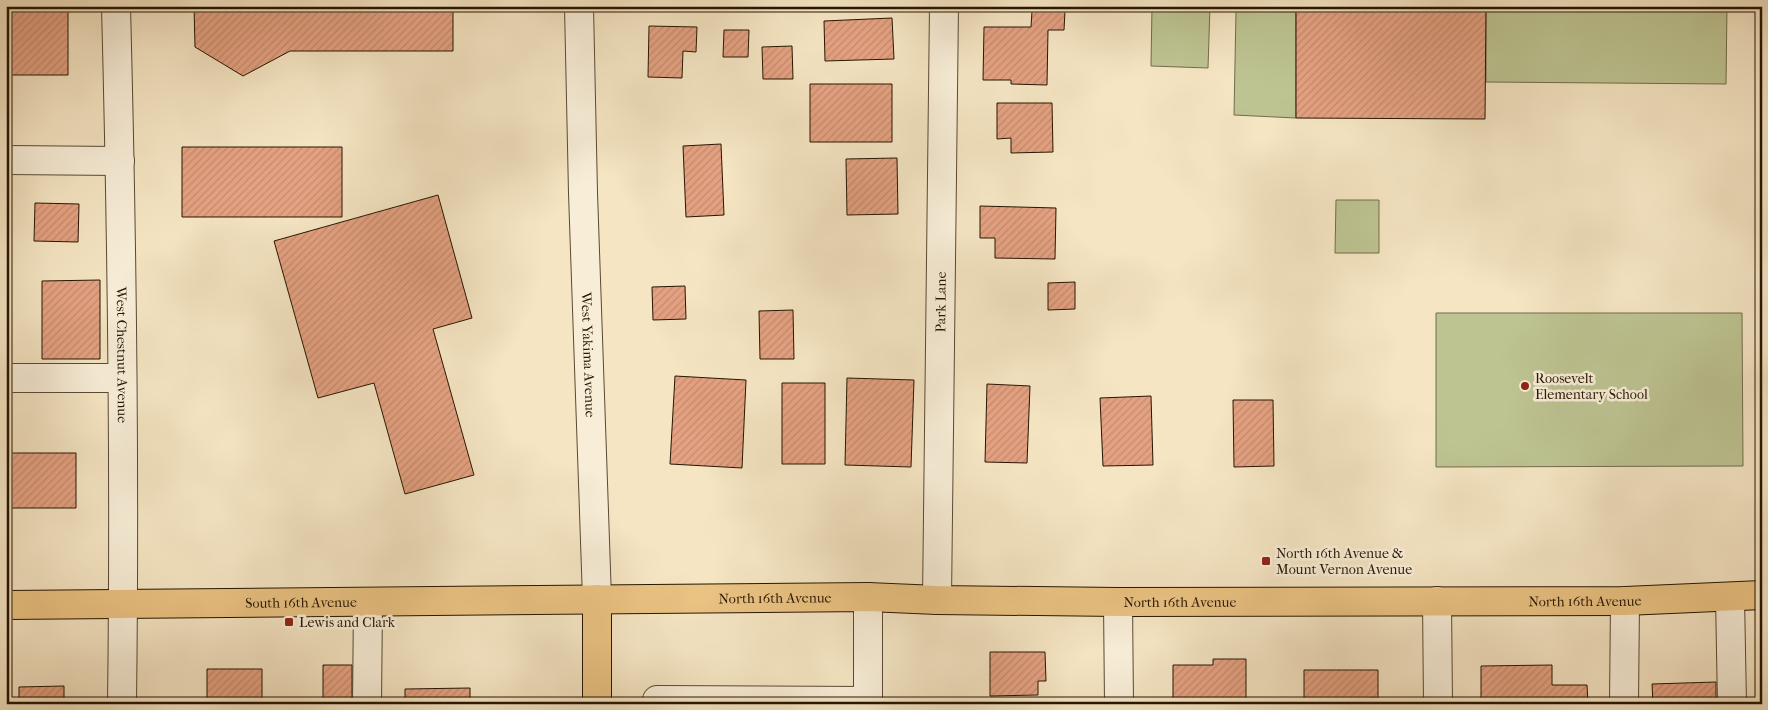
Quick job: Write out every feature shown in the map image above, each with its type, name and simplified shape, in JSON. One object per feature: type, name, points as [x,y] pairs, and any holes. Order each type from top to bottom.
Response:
[{"type":"main road","name":"North 16th Avenue","points":[[596,599],[868,597],[937,600],[1118,602],[1625,601],[1762,595]]},
{"type":"main road","name":"South 16th Avenue","points":[[6,605],[596,599]]},
{"type":"main road","name":"West Yakima Avenue","points":[[596,599],[596,704]]},
{"type":"street","name":"West Chestnut Avenue","points":[[116,6],[122,378],[122,704]]},
{"type":"street","name":"West Yakima Avenue","points":[[579,6],[596,599]]},
{"type":"street","name":"Park Lane","points":[[937,600],[944,6]]},
{"type":"street","points":[[6,160],[120,161]]},
{"type":"street","points":[[6,378],[122,378]]},
{"type":"street","points":[[657,704],[657,700],[868,702],[868,597]]},
{"type":"street","points":[[1730,597],[1732,704]]},
{"type":"street","points":[[1438,601],[1438,704]]},
{"type":"street","points":[[1624,704],[1625,601]]},
{"type":"street","points":[[367,704],[368,602]]},
{"type":"street","points":[[1118,602],[1120,704]]},
{"type":"green space","points":[[1152,6],[1210,6],[1208,68],[1151,66]]},
{"type":"green space","points":[[1486,6],[1727,6],[1726,84],[1486,82]]},
{"type":"green space","points":[[1236,11],[1296,12],[1296,118],[1234,115]]},
{"type":"green space","points":[[1336,200],[1379,200],[1379,253],[1335,253]]},
{"type":"green space","points":[[1436,313],[1742,313],[1743,466],[1436,467]]},
{"type":"building","points":[[6,6],[68,6],[68,75],[6,75]]},
{"type":"building","points":[[194,6],[453,6],[453,51],[290,51],[243,76],[195,47]]},
{"type":"building","points":[[768,6],[862,6],[862,8],[768,11]]},
{"type":"building","points":[[1296,6],[1486,6],[1485,119],[1296,118]]},
{"type":"building","points":[[1032,11],[1065,11],[1064,30],[1048,30],[1047,85],[1011,84],[1011,80],[983,80],[984,27],[1031,27]]},
{"type":"building","points":[[892,18],[894,59],[825,61],[824,21]]},
{"type":"building","points":[[649,26],[697,27],[696,52],[683,51],[682,78],[648,77]]},
{"type":"building","points":[[724,30],[749,30],[748,57],[723,57]]},
{"type":"building","points":[[792,46],[793,79],[763,79],[762,47]]},
{"type":"building","points":[[810,84],[892,84],[892,142],[810,142]]},
{"type":"building","points":[[997,103],[1052,103],[1053,152],[1011,153],[1011,138],[997,139]]},
{"type":"building","points":[[721,144],[724,215],[686,217],[683,146]]},
{"type":"building","points":[[182,147],[342,147],[342,217],[182,217]]},
{"type":"building","points":[[897,158],[898,214],[847,215],[846,159]]},
{"type":"building","points":[[438,195],[472,318],[433,329],[474,475],[405,494],[374,383],[318,398],[274,241]]},
{"type":"building","points":[[35,203],[79,204],[78,242],[34,241]]},
{"type":"building","points":[[980,206],[1056,208],[1055,259],[995,258],[995,238],[980,238]]},
{"type":"building","points":[[6,218],[8,218],[8,291],[6,291]]},
{"type":"building","points":[[100,280],[100,359],[42,359],[42,281]]},
{"type":"building","points":[[1075,282],[1075,309],[1048,310],[1048,283]]},
{"type":"building","points":[[685,286],[686,319],[653,320],[652,287]]},
{"type":"building","points":[[793,310],[794,359],[760,359],[759,311]]},
{"type":"building","points":[[675,376],[746,380],[742,468],[670,464]]},
{"type":"building","points":[[847,378],[914,380],[911,467],[845,465]]},
{"type":"building","points":[[782,383],[825,383],[825,464],[782,464]]},
{"type":"building","points":[[987,384],[1030,386],[1027,463],[985,462]]},
{"type":"building","points":[[1151,396],[1153,465],[1103,466],[1100,398]]},
{"type":"building","points":[[1233,400],[1273,400],[1274,466],[1234,467]]},
{"type":"building","points":[[6,453],[76,453],[76,508],[6,508]]},
{"type":"building","points":[[990,652],[1045,652],[1046,681],[1038,681],[1038,695],[990,696]]},
{"type":"building","points":[[1213,659],[1246,659],[1246,704],[1173,704],[1173,665],[1213,665]]},
{"type":"building","points":[[323,665],[352,665],[352,702],[323,703]]},
{"type":"building","points":[[1552,665],[1552,685],[1587,685],[1588,704],[1481,704],[1481,666]]},
{"type":"building","points":[[207,669],[262,669],[262,704],[207,704]]},
{"type":"building","points":[[1304,670],[1378,670],[1378,698],[1369,698],[1369,704],[1304,704]]},
{"type":"building","points":[[1716,682],[1716,704],[1653,704],[1652,684]]},
{"type":"building","points":[[64,686],[64,704],[19,704],[19,687]]},
{"type":"building","points":[[470,688],[470,703],[479,704],[405,704],[405,689]]},
{"type":"place","name":"Roosevelt Elementary School","points":[[1525,386]]},
{"type":"place","name":"North 16th Avenue & Mount Vernon Avenue","points":[[1266,561]]},
{"type":"place","name":"Lewis and Clark","points":[[289,622]]}]
